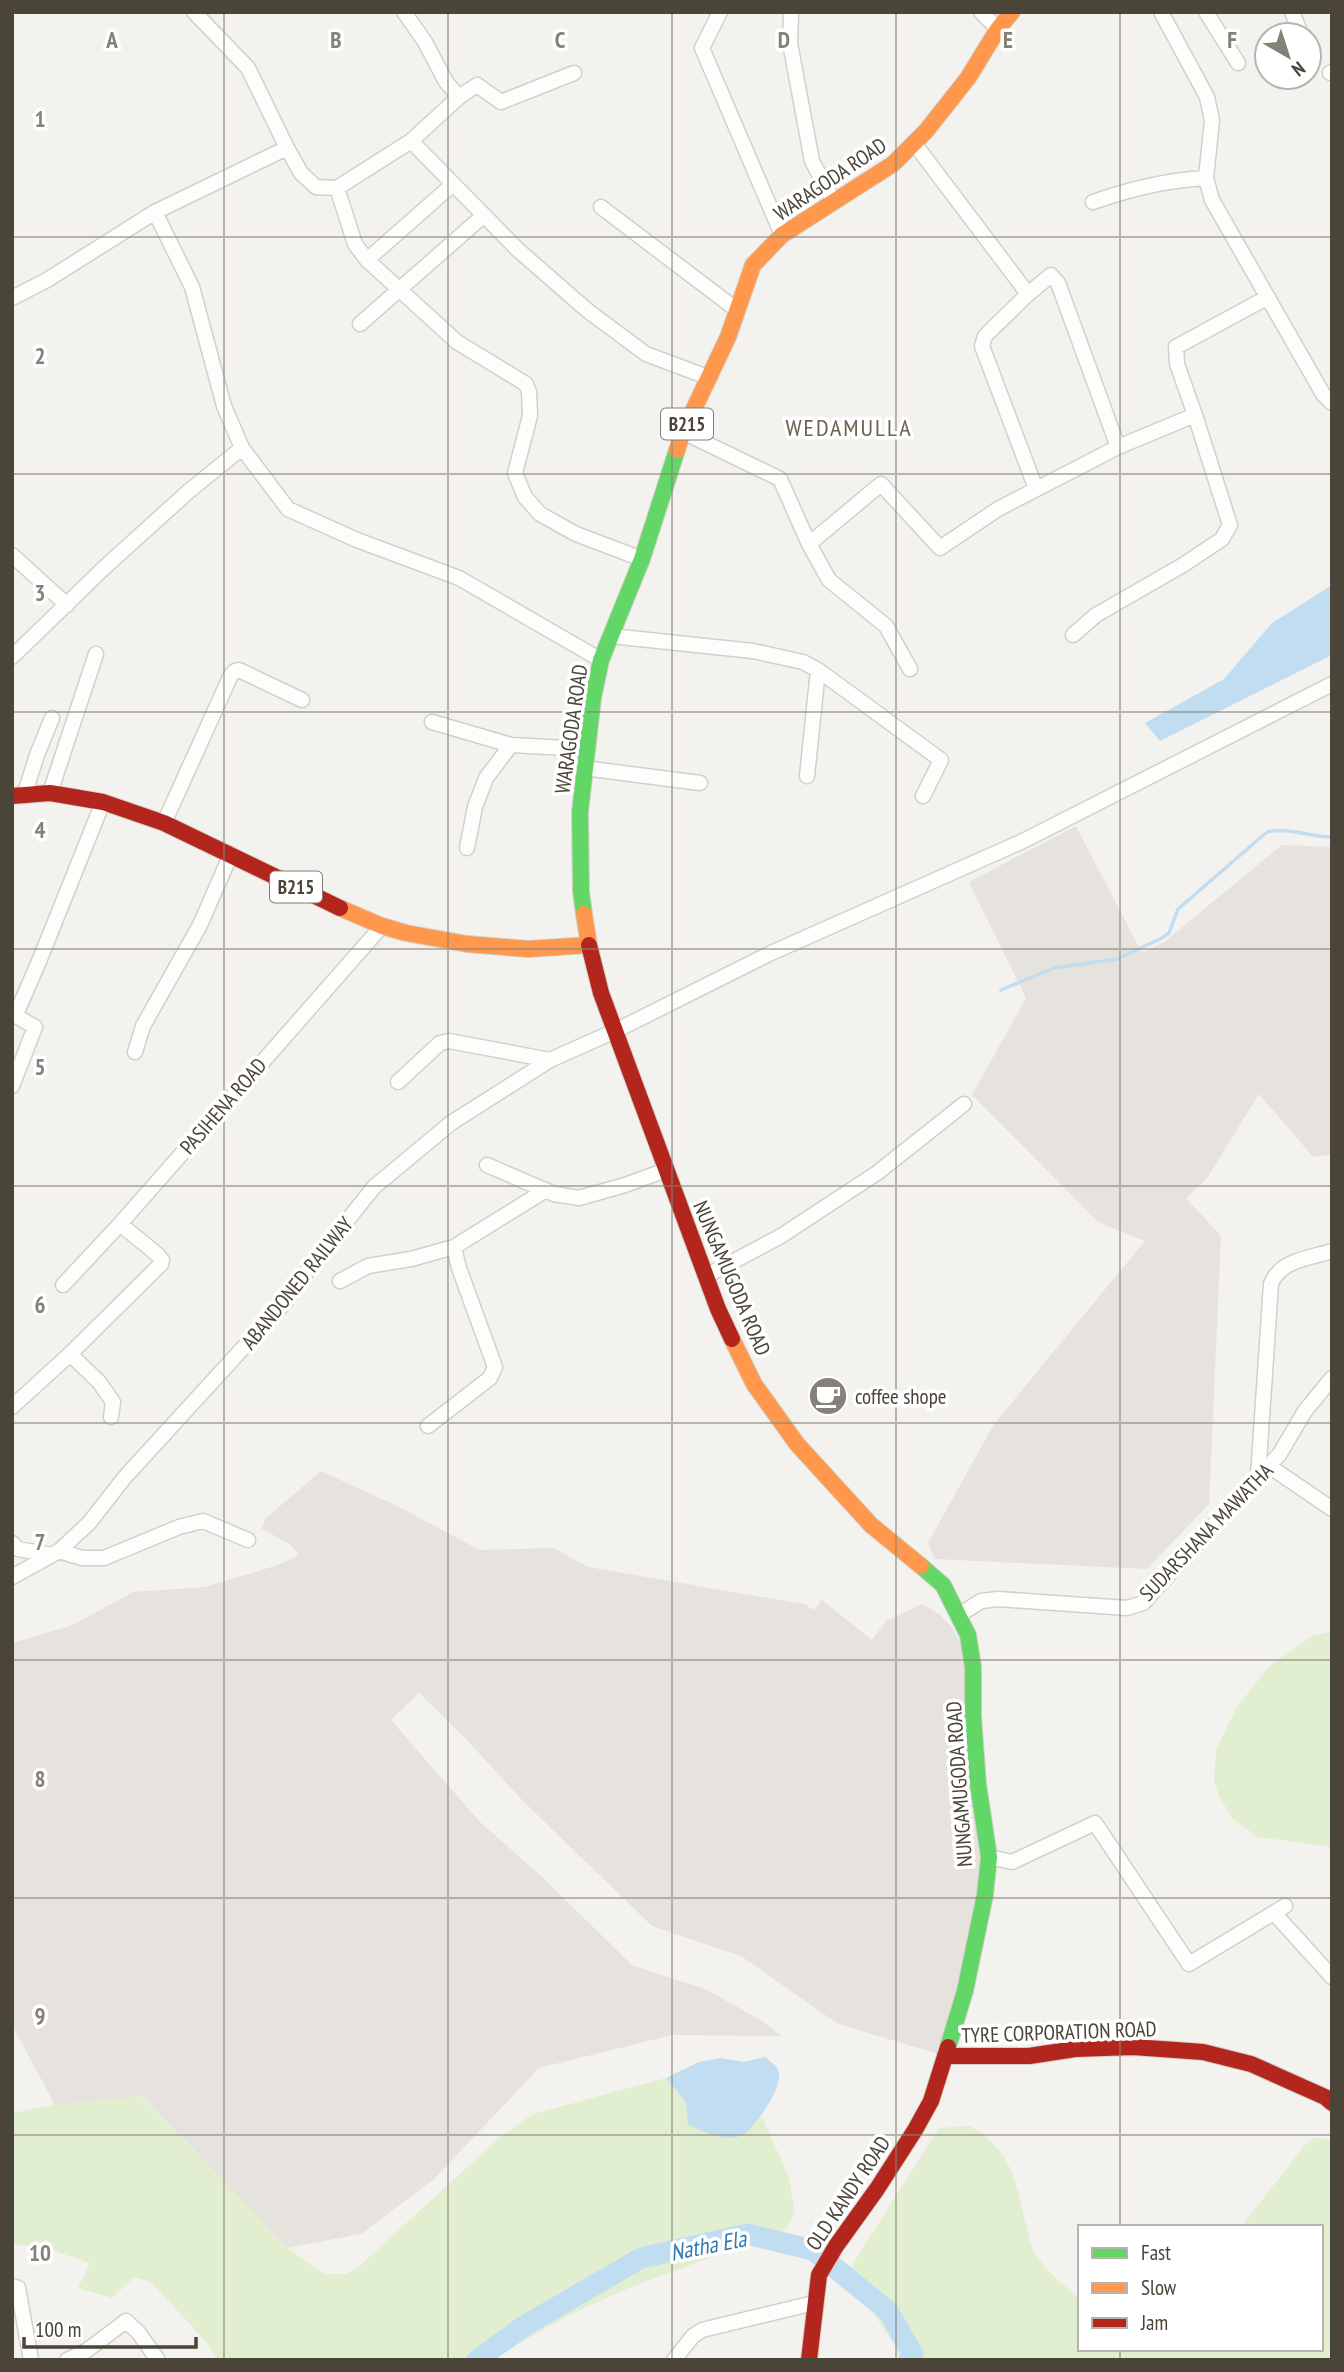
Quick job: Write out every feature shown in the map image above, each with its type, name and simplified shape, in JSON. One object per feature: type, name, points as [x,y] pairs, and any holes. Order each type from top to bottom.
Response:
[{"type":"street","points":[[194,12],[248,68],[301,173],[316,187],[337,188],[411,141],[458,97],[477,85],[501,102],[574,73]]},
{"type":"street","points":[[404,12],[458,97]]},
{"type":"street","points":[[720,12],[702,48],[782,235]]},
{"type":"street","points":[[791,12],[790,43],[812,161],[834,202]]},
{"type":"street","points":[[981,12],[998,29]]},
{"type":"street","name":"WARAGODA ROAD","points":[[589,945],[580,891],[580,812],[593,698],[601,660],[642,559],[683,432],[710,378],[753,265],[782,235],[893,164],[968,78],[998,29],[1012,12]]},
{"type":"street","points":[[1161,12],[1207,97],[1212,120],[1206,178],[1212,200],[1323,394],[1332,403]]},
{"type":"street","points":[[1206,12],[1238,63]]},
{"type":"street","points":[[411,141],[517,249],[587,311],[646,354],[710,378]]},
{"type":"street","points":[[914,143],[1028,294]]},
{"type":"street","points":[[12,298],[47,280],[155,212],[287,148]]},
{"type":"street","points":[[1093,202],[1127,190],[1170,180],[1206,178]]},
{"type":"street","points":[[367,260],[452,185]]},
{"type":"street","points":[[337,188],[355,244],[367,260],[457,342],[526,384],[530,416],[515,474],[524,498],[540,514],[576,534],[642,559]]},
{"type":"street","points":[[601,207],[737,310]]},
{"type":"street","points":[[155,212],[192,287],[224,406],[242,448],[288,509],[357,540],[459,578],[601,660]]},
{"type":"street","points":[[360,324],[483,216]]},
{"type":"street","points":[[1037,489],[982,346],[985,336],[1051,275],[1058,283],[1118,447]]},
{"type":"street","points":[[1073,635],[1096,615],[1183,565],[1222,539],[1230,525],[1177,364],[1176,347],[1268,297]]},
{"type":"street","points":[[809,544],[881,484],[940,548],[998,509],[1118,447],[1195,415]]},
{"type":"street","points":[[683,432],[780,479],[809,544],[829,580],[886,626],[910,669]]},
{"type":"street","points":[[12,657],[106,566],[189,491],[242,448]]},
{"type":"street","points":[[12,555],[67,605]]},
{"type":"street","points":[[611,636],[753,651],[803,662],[818,670],[941,760],[923,796]]},
{"type":"street","points":[[50,793],[96,654]]},
{"type":"street","points":[[164,823],[230,675],[239,670],[302,700]]},
{"type":"street","points":[[807,776],[818,670]]},
{"type":"street","name":"ABANDONED RAILWAY","points":[[12,1577],[55,1553],[89,1523],[125,1477],[278,1311],[374,1187],[452,1123],[550,1060],[615,1031],[771,953],[1023,841],[1332,684]]},
{"type":"street","points":[[18,796],[52,718]]},
{"type":"street","points":[[432,722],[511,745],[586,749]]},
{"type":"street","points":[[467,848],[475,807],[486,778],[511,745]]},
{"type":"street","points":[[584,768],[700,783]]},
{"type":"street","name":"B215","points":[[18,796],[50,793],[103,802],[164,823],[328,903],[382,926],[467,944],[528,949],[589,945]]},
{"type":"street","points":[[12,1086],[35,1027],[16,1016],[17,1012],[103,802]]},
{"type":"street","points":[[135,1052],[144,1026],[200,925],[231,854]]},
{"type":"street","name":"PASIHENA ROAD","points":[[63,1285],[382,926]]},
{"type":"street","name":"NUNGAMUGODA ROAD","points":[[589,945],[601,993],[666,1170],[719,1309],[754,1384],[797,1444],[871,1525],[943,1586],[968,1635],[973,1667],[978,1784],[989,1857],[985,1895],[965,1991],[945,2056]]},
{"type":"street","points":[[398,1082],[440,1043],[449,1041],[550,1060]]},
{"type":"street","points":[[706,1276],[781,1236],[877,1173],[964,1104]]},
{"type":"street","points":[[487,1165],[554,1194],[579,1198],[666,1170]]},
{"type":"street","points":[[340,1281],[369,1266],[411,1259],[454,1247],[546,1190]]},
{"type":"street","points":[[12,1407],[161,1264],[162,1260],[158,1255],[120,1224]]},
{"type":"street","points":[[428,1426],[490,1378],[495,1367],[454,1247]]},
{"type":"street","points":[[1332,1251],[1286,1265],[1274,1275],[1271,1283],[1264,1471],[1332,1509]]},
{"type":"street","points":[[70,1354],[99,1382],[113,1402],[111,1417]]},
{"type":"street","name":"SUDARSHANA MAWATHA","points":[[959,1615],[982,1601],[998,1599],[1127,1608],[1143,1603],[1279,1455],[1306,1411],[1332,1378]]},
{"type":"street","points":[[12,1543],[18,1549],[82,1558],[104,1558],[178,1527],[203,1521],[248,1540]]},
{"type":"street","points":[[989,1857],[1012,1862],[1095,1824],[1189,1964],[1280,1910],[1332,1977]]},
{"type":"street","name":"TYRE CORPORATION ROAD","points":[[945,2056],[1029,2056],[1075,2049],[1133,2047],[1203,2052],[1251,2064],[1325,2097],[1332,2103]]},
{"type":"street","name":"OLD KANDY ROAD","points":[[810,2360],[819,2275],[915,2130],[931,2101],[945,2056]]},
{"type":"street","points":[[12,2286],[18,2288],[31,2360]]},
{"type":"street","points":[[674,2360],[693,2336],[702,2330],[814,2303]]},
{"type":"street","points":[[66,2360],[86,2351],[126,2321],[138,2332],[158,2360]]},
{"type":"shaded area","points":[[1076,826],[1142,953],[1164,942],[1282,845],[1332,847],[1332,1154],[1313,1157],[1259,1094],[1207,1178],[1186,1198],[1221,1236],[1209,1504],[1147,1569],[935,1559],[928,1543],[994,1424],[1145,1241],[1098,1222],[972,1095],[1026,998],[969,882]]},
{"type":"shaded area","points":[[321,1471],[399,1507],[480,1550],[554,1548],[588,1567],[804,1604],[814,1610],[822,1600],[872,1640],[886,1621],[922,1604],[939,1614],[953,1629],[973,1667],[989,1857],[945,2056],[838,2024],[741,1956],[652,1926],[524,1802],[419,1693],[391,1720],[479,1821],[541,1876],[632,1965],[705,1989],[759,2019],[782,2036],[672,2035],[539,2068],[434,2179],[361,2234],[287,2248],[142,2096],[55,2105],[12,2025],[12,1643],[73,1625],[133,1592],[205,1587],[278,1565],[299,1555],[290,1544],[262,1529],[265,1519]]},
{"type":"green space","points":[[1332,1631],[1332,1847],[1258,1837],[1233,1819],[1220,1798],[1214,1781],[1216,1751],[1235,1710],[1269,1666],[1312,1636]]},
{"type":"green space","points":[[666,2078],[686,2102],[686,2109],[741,2136],[762,2117],[789,2177],[795,2214],[786,2229],[621,2291],[564,2318],[491,2360],[218,2360],[207,2343],[151,2282],[134,2277],[112,2298],[78,2288],[90,2263],[43,2247],[12,2244],[12,2113],[55,2105],[141,2096],[287,2248],[324,2274],[346,2274],[355,2270],[498,2139],[533,2114]]},
{"type":"green space","points":[[970,2126],[984,2135],[1003,2155],[1014,2178],[1036,2255],[1078,2297],[1078,2351],[1323,2351],[1323,2225],[1243,2225],[1304,2146],[1315,2137],[1332,2141],[1332,2360],[899,2360],[894,2344],[849,2277],[854,2262],[939,2128]]},
{"type":"water","points":[[1332,585],[1332,655],[1160,741],[1145,723],[1224,679],[1272,623]]},
{"type":"water","points":[[765,2057],[779,2071],[778,2085],[764,2111],[746,2133],[734,2138],[720,2137],[688,2124],[686,2102],[666,2078],[699,2062],[721,2058],[743,2062]]},
{"type":"waterway","points":[[1001,990],[1054,968],[1117,959],[1162,938],[1169,933],[1178,909],[1267,832],[1283,831],[1332,837]]},
{"type":"waterway","name":"Natha Ela","points":[[477,2360],[524,2326],[641,2258],[747,2234],[813,2250],[888,2311],[913,2354],[909,2360]]},
{"type":"traffic: fast","points":[[584,914],[580,812],[593,698],[601,660],[642,559],[677,450]]},
{"type":"traffic: fast","points":[[921,1566],[943,1585],[968,1635],[973,1667],[978,1784],[989,1857],[985,1895],[965,1991],[948,2047]]},
{"type":"traffic: slow","points":[[677,450],[728,337],[753,265],[782,235],[893,164],[926,131],[968,78],[998,29],[1012,12]]},
{"type":"traffic: slow","points":[[340,908],[406,933],[467,944],[528,949],[589,945],[584,914]]},
{"type":"traffic: slow","points":[[732,1339],[754,1384],[797,1444],[871,1525],[921,1566]]},
{"type":"traffic: jam","points":[[12,796],[50,793],[103,802],[164,823],[340,908]]},
{"type":"traffic: jam","points":[[589,945],[601,993],[718,1309],[732,1339]]},
{"type":"traffic: jam","points":[[809,2360],[819,2275],[915,2130],[931,2101],[948,2047]]},
{"type":"traffic: jam","points":[[945,2056],[1029,2056],[1075,2049],[1133,2047],[1203,2052],[1251,2064],[1325,2097],[1332,2103]]},
{"type":"place","name":"coffee shope","points":[[828,1396]]},
{"type":"district","name":"WEDAMULLA","points":[[849,427]]}]
